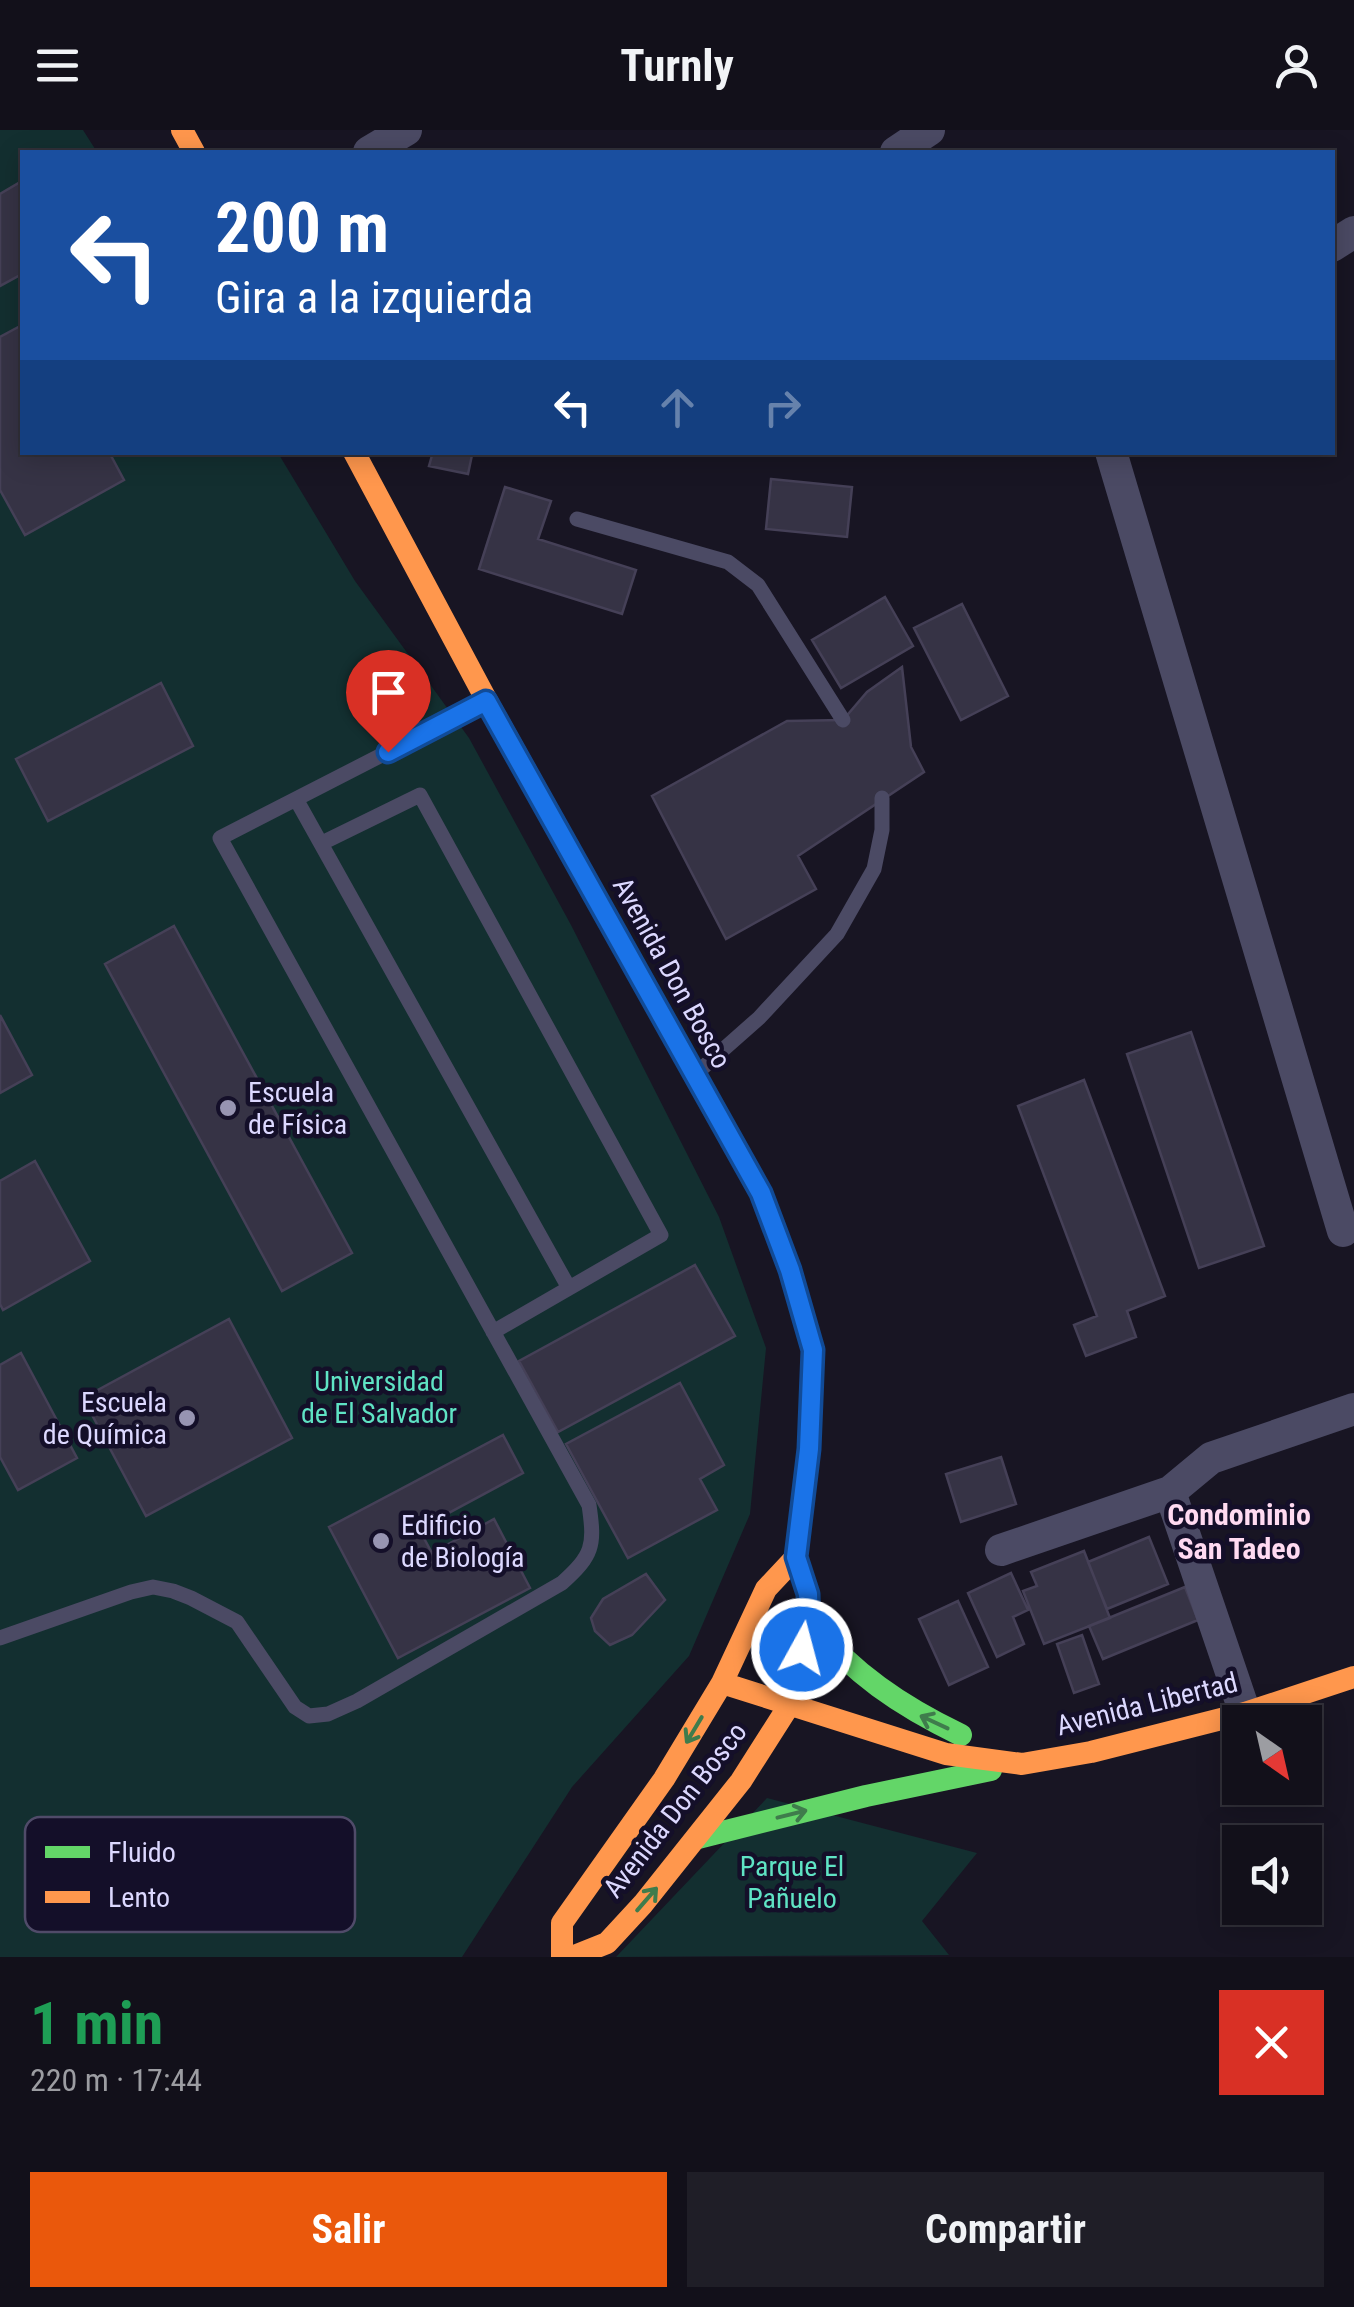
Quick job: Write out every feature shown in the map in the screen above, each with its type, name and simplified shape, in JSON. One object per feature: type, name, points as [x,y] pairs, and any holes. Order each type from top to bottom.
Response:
[{"type":"main road","name":"Avenida Don Bosco","points":[[356,455],[486,701],[761,1193],[790,1270],[813,1350],[809,1449],[796,1557],[808,1594],[809,1622],[790,1704],[741,1781],[643,1904],[607,1943],[572,1957]]},
{"type":"main road","name":"Avenida Don Bosco","points":[[562,1957],[562,1924],[664,1779],[722,1683],[766,1589],[796,1557]]},
{"type":"main road","points":[[809,1622],[868,1683],[912,1712],[1022,1764]]},
{"type":"main road","name":"Avenida Libertad","points":[[1267,1705],[1354,1677]]},
{"type":"main road","name":"Avenida Libertad","points":[[722,1683],[946,1754],[1022,1764],[1091,1752],[1222,1718]]},
{"type":"main road","points":[[698,1838],[866,1796],[1022,1764]]},
{"type":"street","points":[[372,150],[406,130]]},
{"type":"street","points":[[899,150],[929,130]]},
{"type":"street","points":[[1112,455],[1342,1231]]},
{"type":"street","points":[[1001,1550],[1170,1492],[1211,1458],[1354,1409]]},
{"type":"street","points":[[1170,1492],[1243,1705]]},
{"type":"lane","points":[[577,520],[728,562],[740,570],[758,585],[843,720]]},
{"type":"lane","points":[[0,1638],[130,1592],[152,1587],[173,1591],[237,1622],[295,1707],[309,1716],[328,1714],[562,1583],[581,1566],[590,1550],[590,1504],[220,838],[486,701]]},
{"type":"lane","points":[[322,843],[420,795],[661,1235],[493,1332]]},
{"type":"lane","points":[[694,1075],[759,1018],[837,934],[874,869],[882,830],[882,798]]},
{"type":"lane","points":[[296,799],[568,1288]]},
{"type":"green space","name":"Universidad de El Salvador","points":[[0,130],[83,130],[96,150],[20,150],[20,455],[279,455],[355,581],[469,738],[571,925],[719,1217],[766,1348],[750,1514],[689,1656],[572,1787],[462,1957],[0,1957]]},
{"type":"green space","name":"Parque El Pañuelo","points":[[767,1798],[977,1853],[922,1921],[949,1955],[616,1957]]},
{"type":"building","points":[[20,182],[20,275],[0,286],[0,194]]},
{"type":"building","points":[[20,326],[20,455],[111,455],[124,480],[25,535],[0,490],[0,337]]},
{"type":"building","points":[[432,455],[472,455],[468,474],[429,466]]},
{"type":"building","points":[[771,479],[852,487],[847,537],[766,529]]},
{"type":"building","points":[[505,487],[551,501],[538,539],[636,570],[622,614],[479,569]]},
{"type":"building","points":[[885,597],[913,646],[841,688],[812,640]]},
{"type":"building","points":[[962,604],[1008,696],[961,720],[914,628]]},
{"type":"building","points":[[902,667],[911,747],[924,772],[798,856],[816,889],[726,939],[652,796],[787,721],[843,720],[867,692]]},
{"type":"building","points":[[161,683],[193,746],[48,821],[16,759]]},
{"type":"building","name":"Escuela de Física","points":[[174,926],[352,1253],[282,1291],[105,964]]},
{"type":"building","points":[[0,1015],[32,1075],[0,1093]]},
{"type":"building","points":[[1191,1032],[1264,1246],[1199,1268],[1127,1054]]},
{"type":"building","points":[[1084,1080],[1165,1296],[1127,1311],[1136,1337],[1086,1356],[1074,1325],[1097,1316],[1018,1106]]},
{"type":"building","points":[[35,1161],[90,1261],[3,1310],[0,1181]]},
{"type":"building","points":[[695,1265],[735,1336],[558,1432],[519,1361]]},
{"type":"building","name":"Escuela de Química","points":[[229,1319],[292,1438],[146,1516],[83,1398]]},
{"type":"building","points":[[21,1353],[77,1458],[18,1490],[0,1457],[0,1365]]},
{"type":"building","points":[[680,1383],[724,1465],[700,1479],[717,1510],[628,1558],[566,1444]]},
{"type":"building","name":"Edificio de Biología","points":[[503,1435],[523,1473],[419,1529],[432,1553],[494,1519],[530,1588],[398,1658],[329,1527]]},
{"type":"building","points":[[1001,1457],[1016,1504],[961,1522],[946,1474]]},
{"type":"building","points":[[1149,1537],[1168,1584],[1107,1609],[1088,1562]]},
{"type":"building","points":[[1084,1551],[1110,1618],[1044,1644],[1023,1591],[1037,1586],[1031,1572]]},
{"type":"building","points":[[1011,1573],[1028,1610],[1013,1617],[1024,1644],[997,1657],[968,1593]]},
{"type":"building","points":[[646,1574],[665,1600],[632,1635],[610,1645],[595,1631],[591,1618],[603,1599]]},
{"type":"building","points":[[1185,1587],[1198,1620],[1103,1659],[1089,1626]]},
{"type":"building","points":[[958,1601],[988,1667],[949,1685],[919,1619]]},
{"type":"building","points":[[1082,1635],[1099,1684],[1074,1693],[1057,1644]]},
{"type":"traffic: fast","points":[[655,1002],[761,1193],[790,1270],[813,1350],[811,1393]]},
{"type":"traffic: fast","points":[[809,1621],[879,1687],[961,1735]]},
{"type":"traffic: fast","points":[[698,1838],[991,1770]]},
{"type":"traffic: slow","points":[[182,130],[193,150]]},
{"type":"traffic: slow","points":[[356,455],[655,1002]]},
{"type":"traffic: slow","points":[[572,1957],[607,1943],[643,1904],[741,1781],[790,1704],[809,1621],[808,1594],[796,1557],[809,1449],[811,1393]]},
{"type":"traffic: slow","points":[[562,1957],[562,1923],[664,1779],[722,1683],[766,1589],[796,1557]]},
{"type":"traffic: slow","points":[[722,1683],[946,1754],[1022,1764],[1091,1752],[1245,1713],[1354,1677]]},
{"type":"place","name":"Escuela de Física","points":[[228,1108]]},
{"type":"place","name":"Escuela de Química","points":[[187,1418]]},
{"type":"place","name":"Edificio de Biología","points":[[381,1541]]},
{"type":"district","name":"Condominio San Tadeo","points":[[1239,1531]]},
{"type":"route","points":[[388,752],[486,701],[761,1193],[790,1270],[813,1350],[809,1449],[796,1557],[808,1594],[809,1622],[802,1649]]}]
